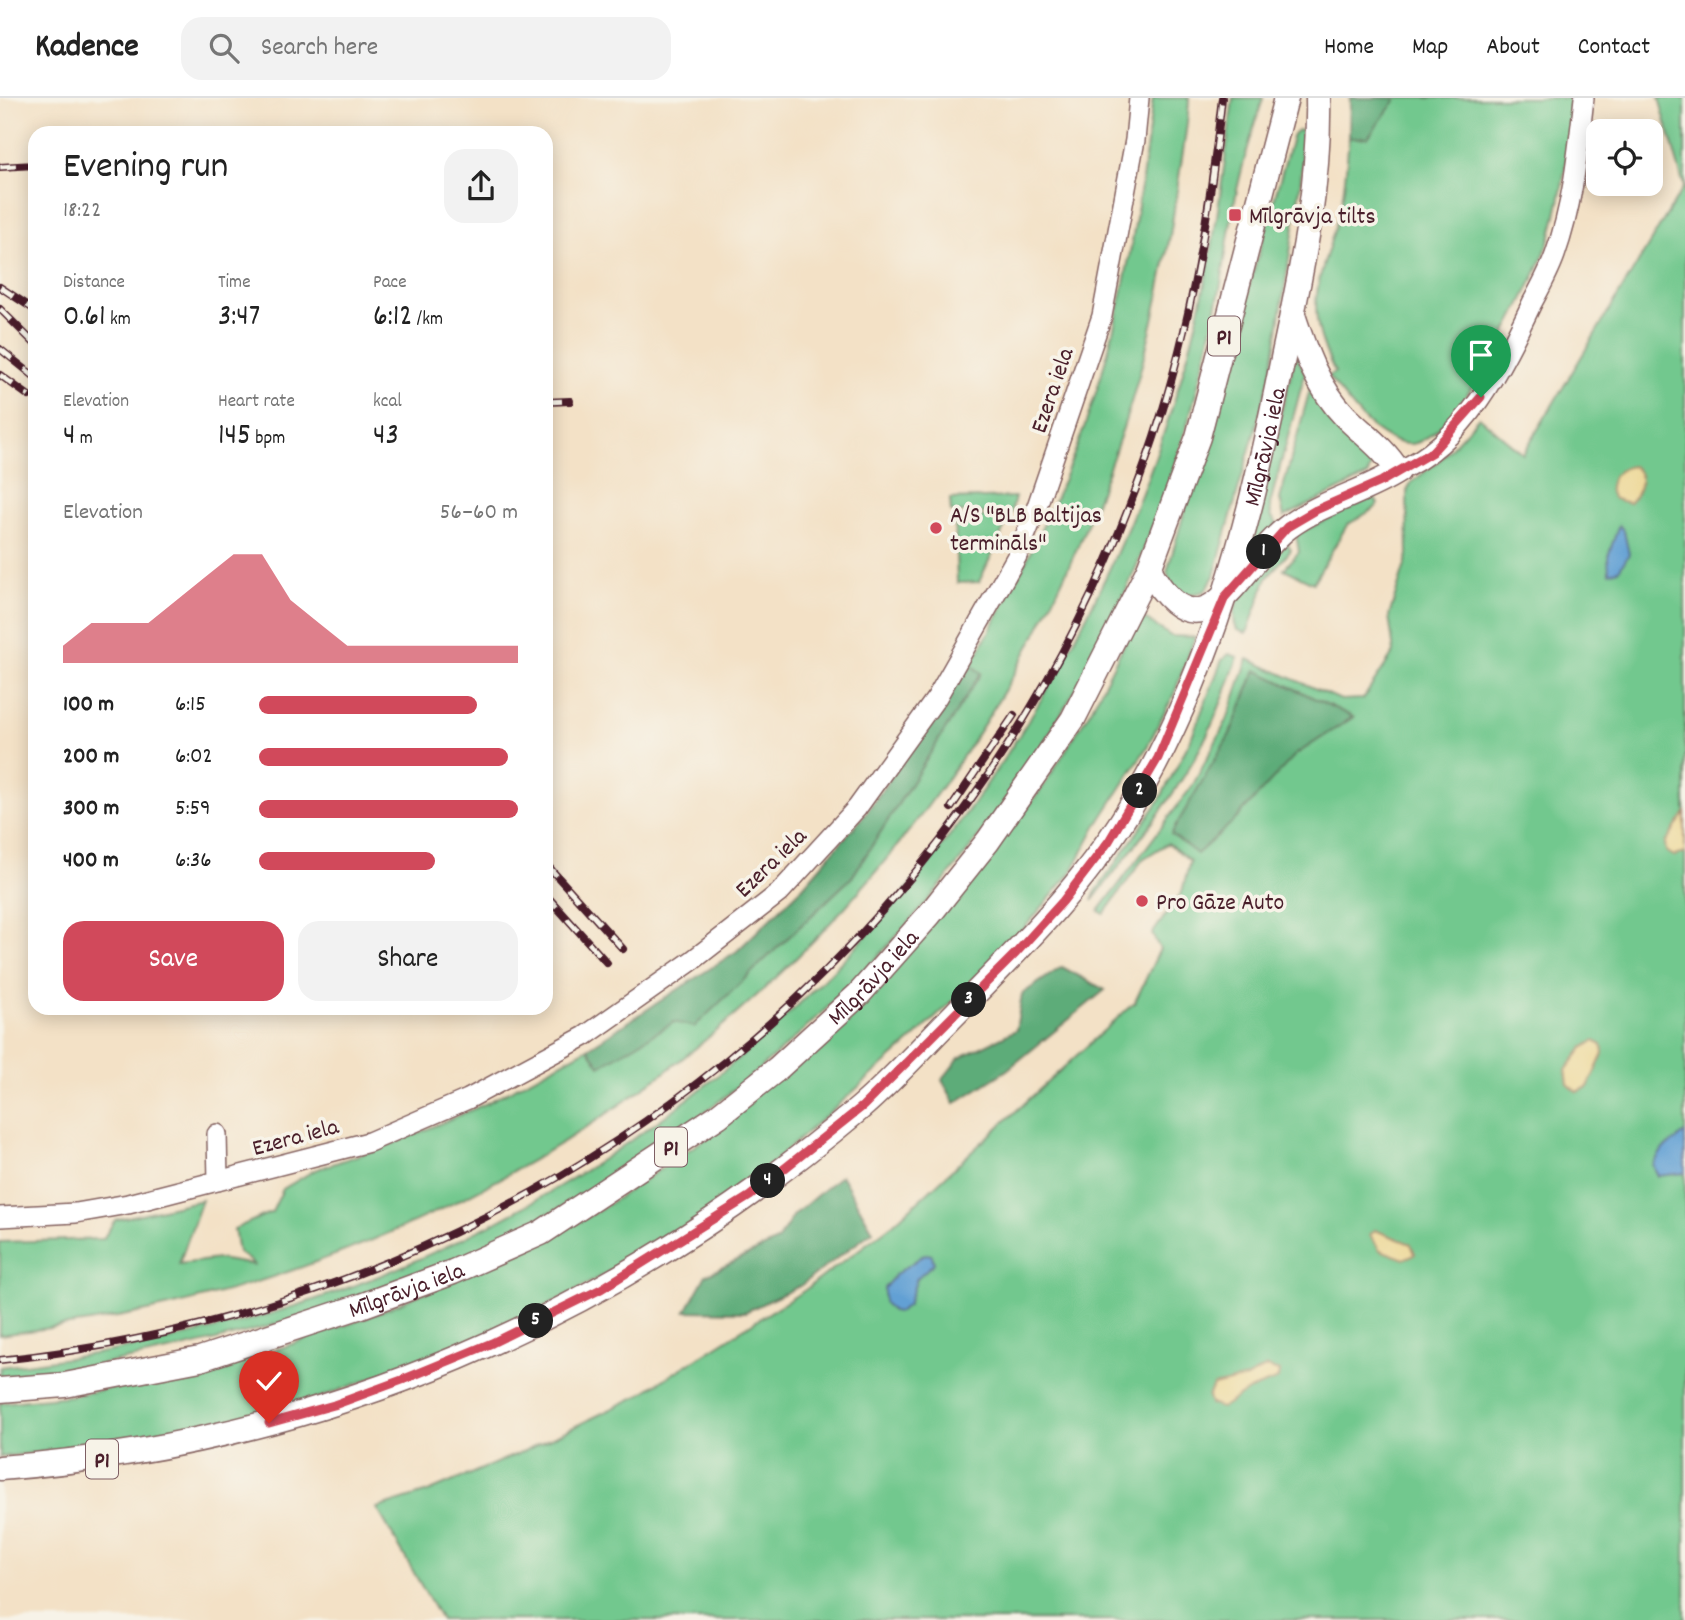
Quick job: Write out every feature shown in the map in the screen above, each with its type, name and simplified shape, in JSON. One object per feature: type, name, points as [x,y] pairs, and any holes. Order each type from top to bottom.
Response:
[{"type":"main road","name":"Mīlgrāvja iela","points":[[0,1390],[65,1385],[200,1359],[453,1272],[541,1233],[718,1116],[777,1069],[859,994],[938,905],[988,841],[1073,719],[1149,569],[1198,437],[1286,98]]},
{"type":"main road","name":"Mīlgrāvja iela","points":[[0,1468],[89,1461],[203,1440],[334,1405],[492,1343],[601,1289],[750,1196],[863,1106],[1016,953],[1083,876],[1129,810],[1158,758],[1225,597],[1263,458],[1314,206],[1319,147],[1318,98]]},
{"type":"main road","points":[[1149,569],[1164,596],[1182,610],[1206,609],[1225,597],[1287,527],[1398,471],[1388,454],[1343,414],[1329,397],[1304,350],[1292,313]]},
{"type":"street","name":"Ezera iela","points":[[0,1217],[76,1213],[218,1181],[369,1142],[468,1099],[585,1035],[694,960],[779,893],[857,808],[937,697],[1017,556],[1035,512],[1102,316],[1133,152],[1139,98]]},
{"type":"street","points":[[1398,471],[1423,458],[1447,438],[1481,397],[1522,325],[1555,256],[1576,169],[1584,98]]},
{"type":"street","points":[[217,1134],[218,1181]]},
{"type":"green space","points":[[1153,98],[1189,98],[1187,121],[1160,291],[1135,389],[1114,454],[1050,606],[969,748],[872,877],[760,992],[635,1094],[498,1180],[351,1249],[194,1300],[122,1316],[0,1335],[0,1242],[103,1239],[115,1220],[202,1200],[179,1264],[218,1259],[255,1265],[238,1252],[234,1229],[272,1212],[283,1189],[315,1170],[397,1142],[485,1104],[588,1048],[600,1065],[674,1022],[779,946],[852,877],[981,673],[971,665],[1033,547],[1061,487],[1085,425],[1120,304],[1142,181]]},
{"type":"green space","points":[[1233,98],[1263,98],[1238,187],[1209,342],[1173,472],[1117,609],[1059,717],[991,820],[914,916],[829,1006],[736,1088],[638,1160],[534,1222],[471,1253],[407,1280],[274,1325],[138,1358],[0,1380],[0,1367],[95,1354],[190,1335],[329,1295],[374,1278],[521,1208],[658,1121],[783,1019],[894,904],[992,776],[1075,638],[1143,491],[1200,307],[1217,218]]},
{"type":"green space","points":[[1350,98],[1395,98],[1395,101],[1368,137],[1349,138]]},
{"type":"green space","points":[[1395,98],[1572,98],[1568,150],[1559,202],[1551,235],[1530,286],[1492,357],[1470,391],[1447,419],[1426,438],[1407,444],[1383,435],[1362,418],[1328,376],[1335,372],[1324,348],[1316,310],[1317,292],[1343,195],[1349,138],[1368,137]]},
{"type":"green space","points":[[1659,98],[1685,98],[1685,1620],[441,1620],[377,1508],[428,1492],[522,1452],[636,1397],[805,1290],[893,1224],[1135,1002],[1160,949],[1152,934],[1182,892],[1190,861],[1168,843],[1143,859],[1104,914],[1099,911],[1193,785],[1227,720],[1248,659],[1341,700],[1363,699],[1394,652],[1389,616],[1408,555],[1407,491],[1411,483],[1442,458],[1479,417],[1523,454],[1684,186]],"holes":[[[1256,670],[1352,718],[1295,755],[1230,734]]]},
{"type":"green space","points":[[1301,131],[1304,146],[1300,188],[1272,370],[1214,576],[1205,591],[1186,594],[1172,585],[1167,572],[1293,134]]},
{"type":"green space","points":[[1296,354],[1305,373],[1270,504],[1271,516],[1277,524],[1245,554]]},
{"type":"green space","points":[[1311,385],[1364,447],[1371,467],[1367,476],[1284,517],[1280,499]]},
{"type":"green space","points":[[1015,497],[1011,514],[951,512],[950,499]]},
{"type":"green space","points":[[1374,497],[1378,504],[1347,525],[1313,583],[1284,569],[1299,552],[1296,534]]},
{"type":"green space","points":[[977,516],[1008,520],[979,582],[957,583],[955,519]]},
{"type":"green space","points":[[1287,542],[1291,550],[1267,578],[1247,633],[1237,630],[1234,618],[1241,594]]},
{"type":"green space","points":[[1139,615],[1171,636],[1195,637],[1174,694],[1147,747],[1095,828],[1071,873],[1004,952],[914,1038],[771,1164],[698,1220],[572,1293],[479,1338],[292,1408],[169,1437],[0,1457],[0,1403],[69,1396],[156,1380],[255,1357],[366,1318],[554,1236],[600,1210],[705,1139],[963,891],[1043,787],[1092,708]]},
{"type":"green space","points":[[1229,654],[1238,657],[1215,718],[1194,759],[1153,822],[1092,901],[1159,801],[1190,741],[1222,660]]},
{"type":"green space","points":[[971,665],[981,673],[852,877],[694,1027],[674,1022],[600,1066],[588,1048],[737,951],[799,891],[863,817]]},
{"type":"green space","points":[[1256,670],[1353,717],[1295,755],[1237,818],[1197,854],[1171,834],[1230,734]]},
{"type":"green space","points":[[1062,967],[1105,990],[1007,1070],[955,1103],[942,1080],[959,1058],[1016,1030],[1022,994]]},
{"type":"green space","points":[[841,1175],[873,1231],[800,1286],[745,1312],[686,1311],[706,1275],[777,1241],[794,1215]]},
{"type":"sand","points":[[1633,466],[1641,479],[1636,494],[1629,503],[1614,499],[1610,493],[1613,479],[1623,469]]},
{"type":"sand","points":[[1685,813],[1685,853],[1674,856],[1666,851],[1665,843]]},
{"type":"sand","points":[[1594,1041],[1602,1045],[1603,1054],[1588,1087],[1577,1092],[1568,1084],[1566,1070],[1583,1048]]},
{"type":"sand","points":[[1375,1230],[1411,1244],[1415,1254],[1404,1259],[1380,1250],[1370,1235]]},
{"type":"sand","points":[[1267,1367],[1279,1371],[1278,1379],[1250,1390],[1221,1408],[1210,1404],[1208,1396],[1213,1386],[1246,1378]]},
{"type":"water","points":[[1619,525],[1624,531],[1629,554],[1619,570],[1609,573],[1608,556]]},
{"type":"water","points":[[1685,1133],[1685,1173],[1658,1176],[1653,1165],[1663,1149]]},
{"type":"water","points":[[925,1254],[932,1255],[934,1263],[917,1278],[908,1305],[898,1312],[892,1311],[884,1303],[884,1288],[896,1274]]},
{"type":"railway","points":[[0,1360],[200,1324],[389,1261],[565,1173],[726,1061],[868,926],[990,772],[1089,599],[1163,409],[1174,371],[1200,255],[1222,98]]},
{"type":"railway","points":[[0,167],[28,165]]},
{"type":"railway","points":[[0,287],[28,305]]},
{"type":"railway","points":[[0,309],[28,337]]},
{"type":"railway","points":[[0,349],[28,371]]},
{"type":"railway","points":[[0,375],[28,395]]},
{"type":"railway","points":[[553,402],[570,401]]},
{"type":"railway","points":[[951,808],[1014,715]]},
{"type":"railway","points":[[553,872],[623,949]]},
{"type":"railway","points":[[553,903],[607,963]]},
{"type":"place","name":"Mīlgrāvja tilts","points":[[1235,215]]},
{"type":"place","name":"A/S \"BLB Baltijas termināls\"","points":[[936,528]]},
{"type":"place","name":"Pro Gāze Auto","points":[[1142,901]]},
{"type":"route","points":[[269,1423],[334,1405],[402,1380],[492,1343],[601,1289],[750,1196],[863,1106],[1016,953],[1063,901],[1109,841],[1158,758],[1225,597],[1287,527],[1316,510],[1382,481],[1432,452],[1481,397]]}]
